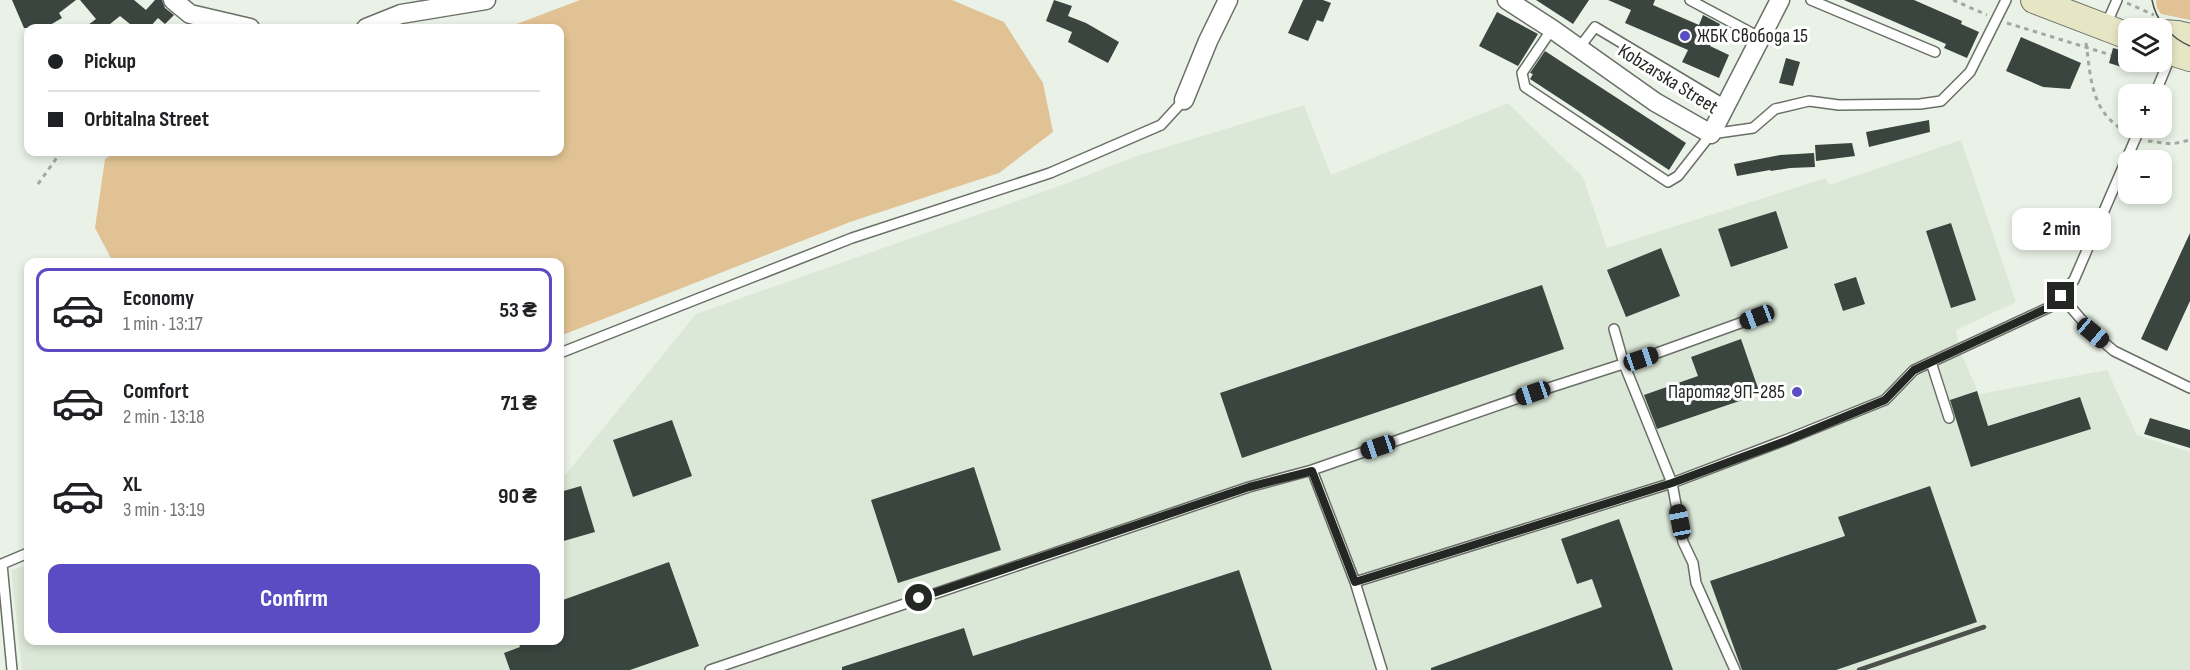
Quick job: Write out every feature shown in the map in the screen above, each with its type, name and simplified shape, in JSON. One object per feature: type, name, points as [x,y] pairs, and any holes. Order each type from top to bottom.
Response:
[{"type":"main road","points":[[2034,0],[2112,33]]},
{"type":"street","points":[[172,0],[190,14],[233,24]]},
{"type":"street","points":[[376,24],[400,14],[486,0]]},
{"type":"street","points":[[1184,100],[1228,0]]},
{"type":"street","name":"Kobzarska Street","points":[[1507,0],[1655,102],[1711,134],[1780,0]]},
{"type":"lane","points":[[1690,0],[1761,38]]},
{"type":"lane","points":[[1811,0],[1935,52]]},
{"type":"lane","points":[[1552,29],[1522,73],[1525,87],[1668,182],[1678,176],[1711,134],[1753,128],[1775,109],[1809,101],[1839,105],[1920,105],[1941,101],[1970,72],[2006,0]]},
{"type":"lane","points":[[2112,33],[2117,0]]},
{"type":"lane","points":[[1579,48],[1595,27],[1727,106]]},
{"type":"lane","points":[[2159,84],[2175,46]]},
{"type":"lane","points":[[564,350],[852,238],[1050,172],[1161,125],[1184,100]]},
{"type":"lane","points":[[1355,582],[1672,483],[1788,440],[1885,400],[1914,370],[2052,306],[2074,280],[2136,138]]},
{"type":"lane","points":[[2061,296],[2093,333],[2114,351],[2190,388]]},
{"type":"lane","points":[[710,670],[1249,487],[1312,471],[1757,317]]},
{"type":"lane","points":[[1614,330],[1624,364],[1672,483],[1683,542],[1693,563],[1696,583],[1735,670]]},
{"type":"lane","points":[[1931,362],[1948,418]]},
{"type":"lane","points":[[1312,471],[1355,582],[1382,670]]},
{"type":"lane","points":[[12,670],[1,564],[24,555]]},
{"type":"path","points":[[1953,0],[1996,20],[2111,55]]},
{"type":"path","points":[[2087,47],[2112,33]]},
{"type":"path","points":[[2087,47],[2091,87],[2103,111],[2118,125]]},
{"type":"path","points":[[2144,138],[2146,141],[2172,144],[2190,140]]},
{"type":"path","points":[[38,184],[58,156]]},
{"type":"shaded area","points":[[580,0],[952,0],[1004,22],[1043,83],[1053,132],[999,173],[850,222],[564,334],[564,258],[111,258],[95,228],[105,159],[110,156],[564,156],[564,24],[517,24]]},
{"type":"shaded area","points":[[2156,0],[2190,0],[2190,20],[2161,14]]},
{"type":"shaded area","points":[[1508,103],[1583,177],[1607,248],[1826,178],[1829,185],[1961,140],[2016,302],[1956,330],[1959,348],[1979,394],[2107,370],[2137,435],[2190,452],[2190,670],[22,670],[11,570],[24,566],[24,645],[564,645],[564,474],[696,314],[1059,186],[1137,156],[1304,105],[1331,175]]},
{"type":"building","points":[[12,0],[76,0],[59,13],[62,18],[52,24],[24,24],[24,28]]},
{"type":"building","points":[[80,0],[134,0],[146,10],[155,0],[162,0],[165,8],[174,15],[165,24],[158,18],[153,24],[130,24],[120,16],[110,24],[89,24],[96,19]]},
{"type":"building","points":[[1054,0],[1072,6],[1068,16],[1086,23],[1119,42],[1108,63],[1068,42],[1072,32],[1046,21]]},
{"type":"building","points":[[1303,0],[1323,0],[1331,3],[1323,22],[1317,20],[1308,41],[1288,33]]},
{"type":"building","points":[[1536,0],[1589,0],[1573,24]]},
{"type":"building","name":"ЖБК Свобода 15","points":[[1608,0],[1655,0],[1653,5],[1699,25],[1703,15],[1720,24],[1710,46],[1729,55],[1719,78],[1682,62],[1688,50],[1625,23],[1631,10]]},
{"type":"building","points":[[1844,0],[1914,0],[1962,21],[1961,24],[1979,32],[1967,58],[1944,48],[1946,44]]},
{"type":"building","points":[[1497,12],[1538,34],[1518,66],[1479,46]]},
{"type":"building","points":[[2021,37],[2081,63],[2070,89],[2043,87],[2006,71]]},
{"type":"building","points":[[2113,48],[2118,49],[2118,66],[2109,63]]},
{"type":"building","points":[[1545,51],[1686,143],[1669,170],[1530,79],[1533,74],[1530,73]]},
{"type":"building","points":[[1786,58],[1800,62],[1793,86],[1779,83]]},
{"type":"building","points":[[1929,120],[1930,132],[1869,147],[1866,132]]},
{"type":"building","points":[[1852,143],[1855,156],[1816,161],[1815,145]]},
{"type":"building","points":[[1814,153],[1815,167],[1770,170],[1737,176],[1734,164],[1780,155]]},
{"type":"building","points":[[1776,211],[1788,248],[1731,267],[1718,229]]},
{"type":"building","points":[[1951,223],[1976,300],[1951,308],[1926,231]]},
{"type":"building","points":[[2190,233],[2190,301],[2167,351],[2141,339]]},
{"type":"building","points":[[1661,248],[1680,296],[1626,317],[1607,270]]},
{"type":"building","points":[[1856,277],[1865,304],[1843,311],[1834,284]]},
{"type":"building","points":[[1542,285],[1564,349],[1242,458],[1220,393]]},
{"type":"building","points":[[1741,339],[1760,394],[1657,429],[1644,395],[1698,376],[1691,357]]},
{"type":"building","points":[[1977,391],[1988,426],[2080,397],[2091,429],[1971,467],[1950,400]]},
{"type":"building","points":[[2150,418],[2190,430],[2190,448],[2144,434]]},
{"type":"building","points":[[672,420],[692,476],[633,497],[613,440]]},
{"type":"building","points":[[974,467],[1001,550],[898,583],[871,500]]},
{"type":"building","points":[[581,486],[595,532],[564,541],[564,491]]},
{"type":"building","points":[[1930,486],[1977,622],[1836,670],[1742,670],[1710,581],[1845,536],[1838,517]]},
{"type":"building","points":[[1619,519],[1673,670],[1431,670],[1431,668],[1602,607],[1592,579],[1577,584],[1561,539]]},
{"type":"building","points":[[669,562],[699,646],[630,670],[510,670],[504,653],[520,647],[519,645],[564,645],[564,600]]},
{"type":"building","points":[[1239,570],[1272,670],[842,670],[842,667],[964,628],[973,656]]},
{"type":"tram line","points":[[2152,0],[2165,28],[2190,46]]},
{"type":"railway","points":[[1859,670],[1984,627]]},
{"type":"place","name":"ЖБК Свобода 15","points":[[1685,36]]},
{"type":"place","name":"Паротяг 9П-285","points":[[1797,392]]},
{"type":"route","points":[[919,598],[1249,487],[1312,471],[1355,582],[1672,483],[1788,440],[1885,400],[1914,370],[2052,306],[2061,296]]}]
